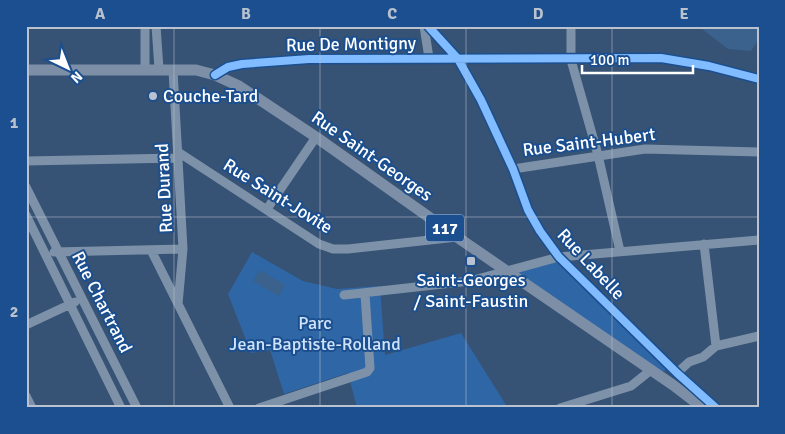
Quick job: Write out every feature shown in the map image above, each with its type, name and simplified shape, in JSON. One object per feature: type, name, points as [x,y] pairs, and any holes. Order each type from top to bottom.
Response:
[{"type":"main road","name":"117","points":[[26,70],[159,69],[196,70],[215,74]]},
{"type":"main road","name":"Rue Saint-Georges","points":[[215,74],[239,86],[316,137],[457,237],[674,385],[703,408]]},
{"type":"main road","name":"Rue Labelle","points":[[674,385],[715,408]]},
{"type":"street","points":[[145,26],[145,70]]},
{"type":"street","points":[[156,26],[159,69]]},
{"type":"street","points":[[426,26],[429,58]]},
{"type":"street","name":"Rue Labelle","points":[[426,26],[458,59],[481,100],[513,169],[528,210],[540,231],[559,257],[715,408]]},
{"type":"street","points":[[571,26],[571,60],[598,155],[620,251]]},
{"type":"street","name":"Rue De Montigny","points":[[215,74],[228,67],[242,64],[309,58],[571,60],[661,58],[758,76]]},
{"type":"street","name":"Rue Durand","points":[[173,70],[183,249],[178,304]]},
{"type":"street","points":[[267,209],[316,137]]},
{"type":"street","name":"Rue Saint-Hubert","points":[[513,169],[645,149],[759,152]]},
{"type":"street","points":[[26,161],[178,155]]},
{"type":"street","name":"Rue Saint-Jovite","points":[[178,155],[267,209],[319,244],[333,249],[457,237]]},
{"type":"street","name":"Rue Chartrand","points":[[26,187],[137,408]]},
{"type":"street","name":"Rue Chartrand","points":[[38,211],[27,216],[121,408]]},
{"type":"street","points":[[344,295],[470,281],[559,257],[759,240]]},
{"type":"street","points":[[704,244],[716,346]]},
{"type":"street","points":[[46,254],[58,250],[183,249]]},
{"type":"street","name":"Rue Durand","points":[[151,250],[227,407]]},
{"type":"street","points":[[259,408],[367,372],[370,368],[365,294]]},
{"type":"street","points":[[26,325],[82,298]]},
{"type":"street","points":[[677,373],[689,362],[703,357],[716,346],[759,336]]},
{"type":"street","points":[[560,408],[631,386],[651,370]]},
{"type":"street","points":[[26,396],[32,408]]},
{"type":"green space","name":"Parc Jean-Baptiste-Rolland","points":[[252,252],[303,281],[337,289],[380,286],[385,355],[461,333],[508,408],[357,408],[348,373],[284,394],[270,350],[251,353],[228,294]]},
{"type":"green space","points":[[559,257],[665,367],[665,371],[660,371],[508,271]]},
{"type":"shaded area","points":[[698,26],[759,26],[759,39],[751,51],[728,49]]},
{"type":"shaded area","points":[[260,270],[285,285],[279,296],[253,281]]},
{"type":"cycle path","points":[[428,26],[458,59],[481,100],[513,169],[528,210],[540,231],[559,257],[677,373],[716,408]]},
{"type":"cycle path","points":[[215,75],[228,67],[242,64],[309,59],[661,58],[709,66],[759,79]]},
{"type":"place","name":"Couche-Tard","points":[[153,96]]},
{"type":"place","name":"Saint-Georges / Saint-Faustin","points":[[471,261]]}]
